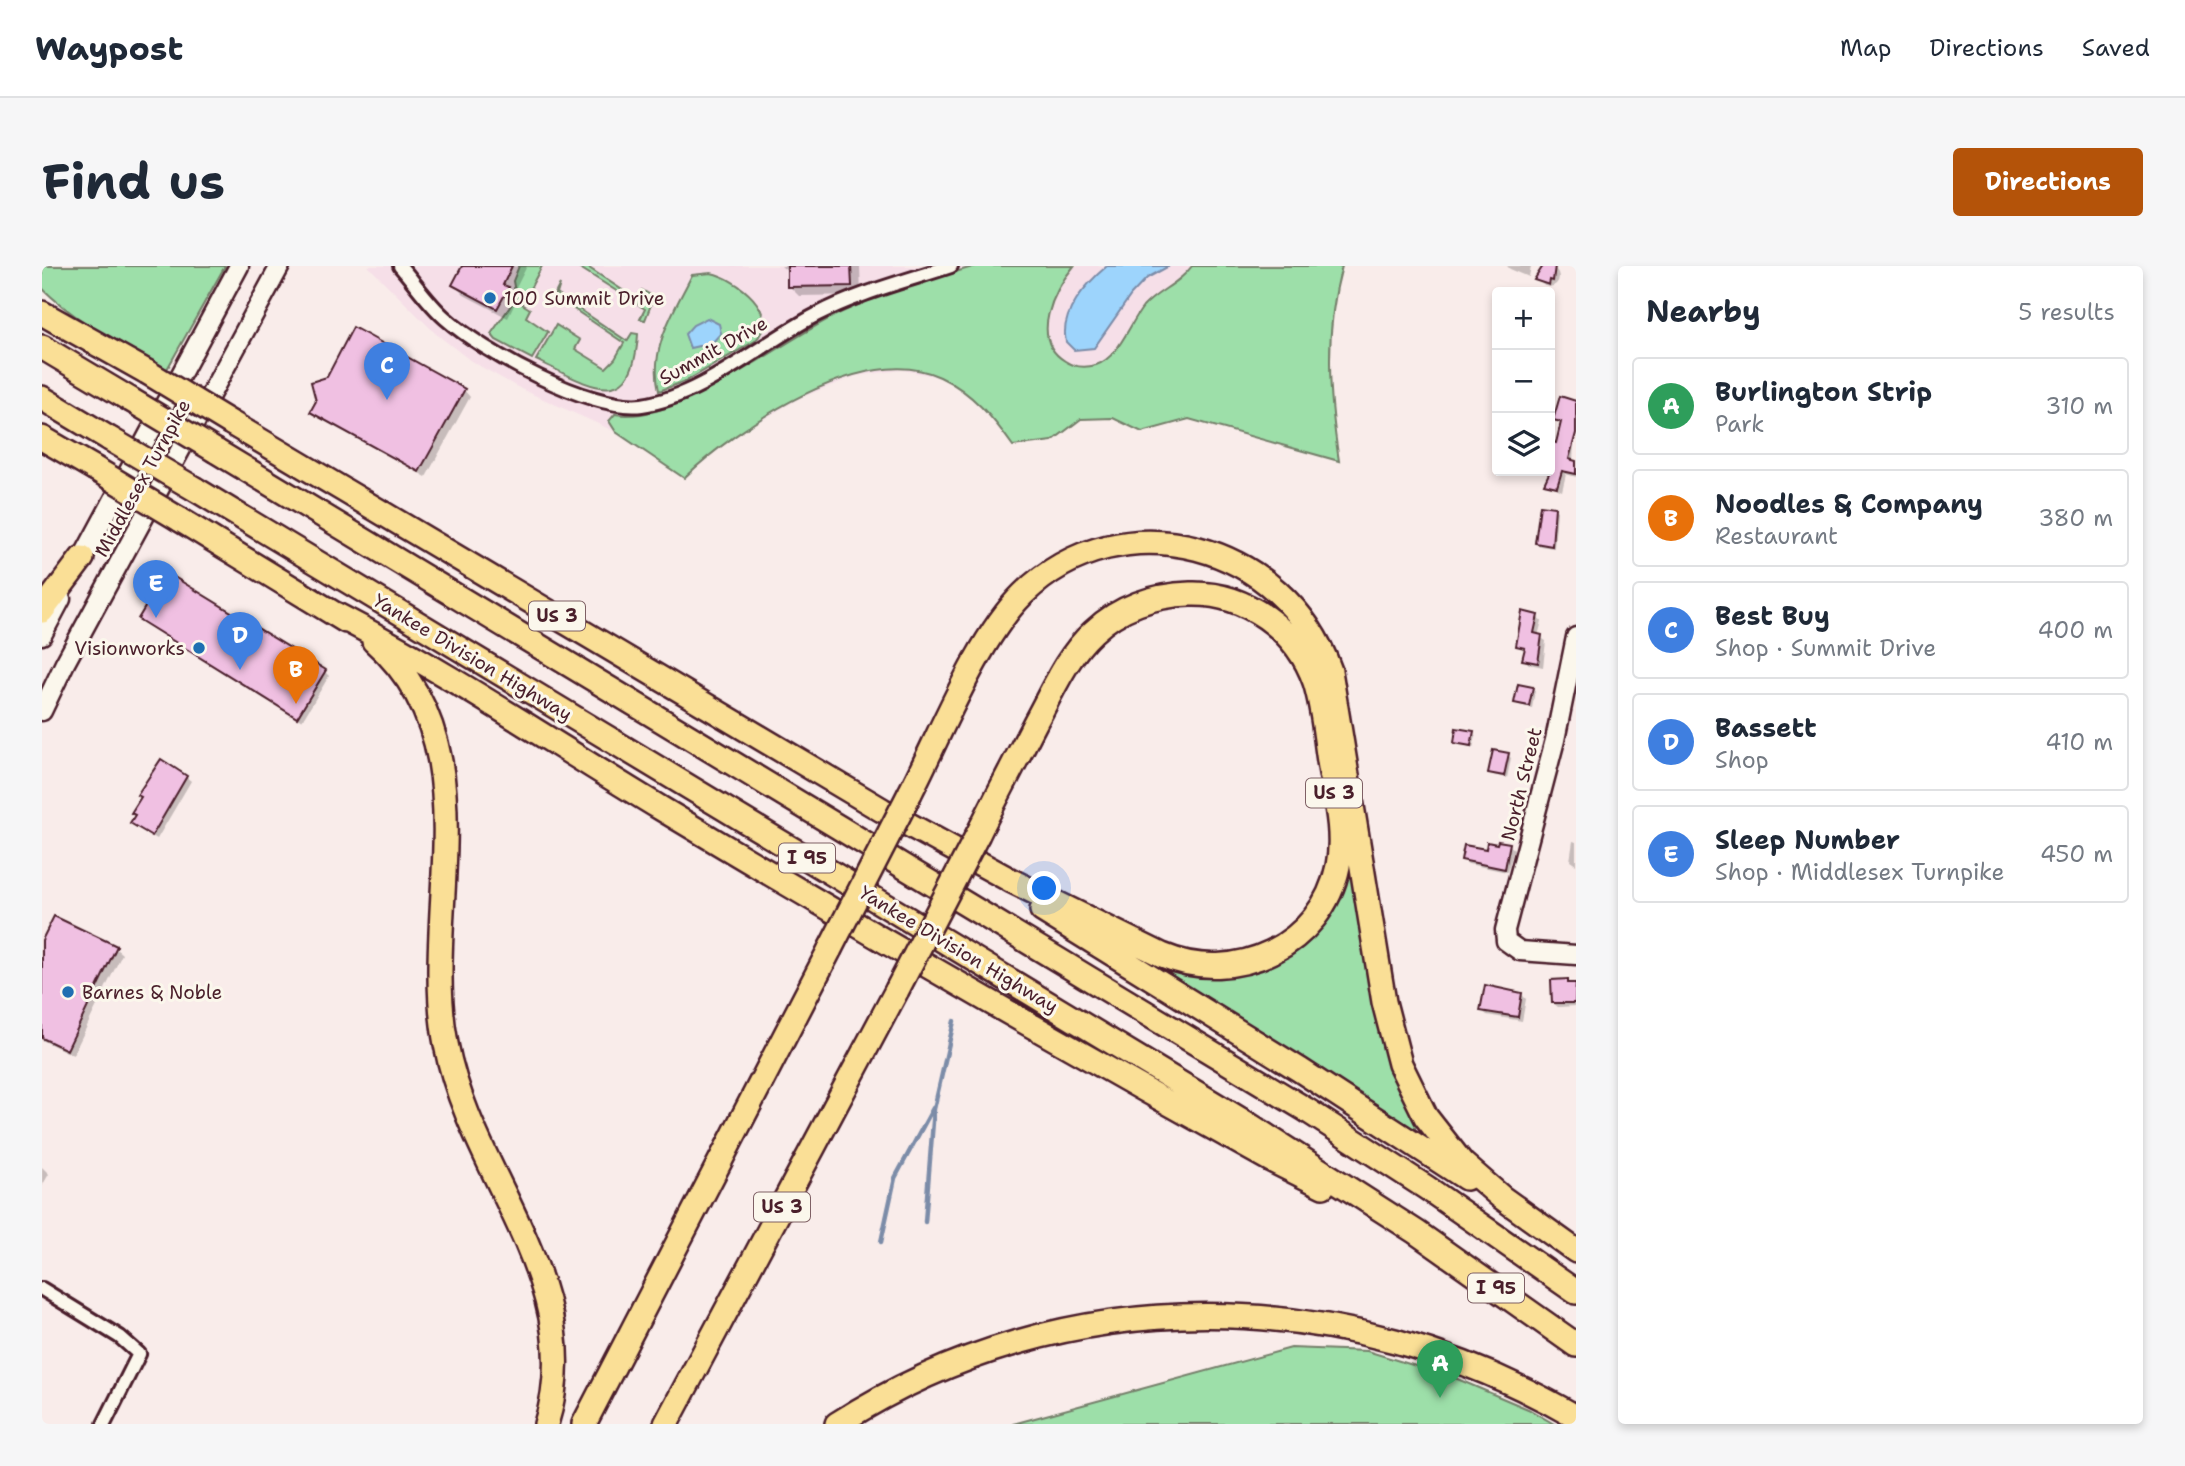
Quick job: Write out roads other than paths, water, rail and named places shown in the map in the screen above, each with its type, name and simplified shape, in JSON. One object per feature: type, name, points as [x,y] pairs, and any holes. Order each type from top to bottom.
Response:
[{"type":"highway","points":[[42,301],[103,346]]},
{"type":"highway","name":"US 3","points":[[42,313],[103,346],[883,810],[1012,881],[1174,960],[1221,967],[1260,959],[1293,939],[1314,918],[1329,894],[1338,867],[1339,825],[1320,702],[1310,669],[1283,631],[1264,616],[1232,600],[1184,594],[1130,607],[1092,633],[1070,659],[978,834],[897,990],[666,1424]]},
{"type":"highway","name":"I 95","points":[[42,347],[1192,1039],[1427,1188],[1576,1292]]},
{"type":"highway","name":"Yankee Division Highway","points":[[42,398],[1160,1070],[1416,1232],[1576,1345]]},
{"type":"highway","points":[[44,438],[335,614],[379,645],[404,674],[427,716],[439,753],[445,808],[439,975],[442,1025],[461,1103],[536,1263],[548,1297],[556,1336],[557,1369],[546,1424]]},
{"type":"highway","points":[[584,1424],[998,624],[1024,594],[1053,571],[1076,558],[1111,547],[1162,542],[1211,552],[1257,574],[1302,617],[1321,647],[1330,671],[1384,1002],[1399,1064],[1434,1129],[1462,1163],[1501,1198]]},
{"type":"highway","points":[[42,611],[82,558]]},
{"type":"highway","points":[[335,614],[398,646],[663,810],[1001,1010],[1271,1160],[1416,1232]]},
{"type":"highway","points":[[883,810],[914,834],[1254,1041],[1458,1174],[1501,1198],[1576,1251]]},
{"type":"highway","points":[[837,1424],[912,1383],[1016,1343],[1103,1323],[1206,1315],[1304,1320],[1378,1335],[1495,1374],[1576,1417]]},
{"type":"main road","name":"Middlesex Turnpike","points":[[42,635],[239,266]]},
{"type":"main road","name":"Middlesex Turnpike","points":[[42,711],[77,641],[280,266]]},
{"type":"main road","name":"North Street","points":[[1576,637],[1555,740],[1505,930],[1506,941],[1520,951],[1576,954]]},
{"type":"street","name":"Summit Drive","points":[[400,266],[444,317],[485,348],[574,390],[635,405],[658,401],[688,389],[841,303],[951,266]]},
{"type":"street","points":[[42,1289],[120,1337],[139,1354],[104,1424]]},
{"type":"water","points":[[1107,266],[1169,266],[1147,278],[1131,295],[1094,348],[1074,350],[1066,342],[1067,320],[1083,290]]},
{"type":"water","points":[[707,318],[719,324],[721,333],[712,343],[690,348],[685,334],[693,325]]},
{"type":"waterway","points":[[925,1222],[934,1109],[954,1021]]},
{"type":"waterway","points":[[881,1242],[895,1178],[933,1108]]},
{"type":"place","name":"100 Summit Drive","points":[[490,298]]},
{"type":"place","name":"Best Buy","points":[[387,400]]},
{"type":"place","name":"Sleep Number","points":[[156,618]]},
{"type":"place","name":"Visionworks","points":[[199,648]]},
{"type":"place","name":"Bassett","points":[[240,670]]},
{"type":"place","name":"Noodles & Company","points":[[296,704]]},
{"type":"place","name":"Barnes & Noble","points":[[68,992]]},
{"type":"place","name":"Burlington Strip","points":[[1440,1398]]}]
